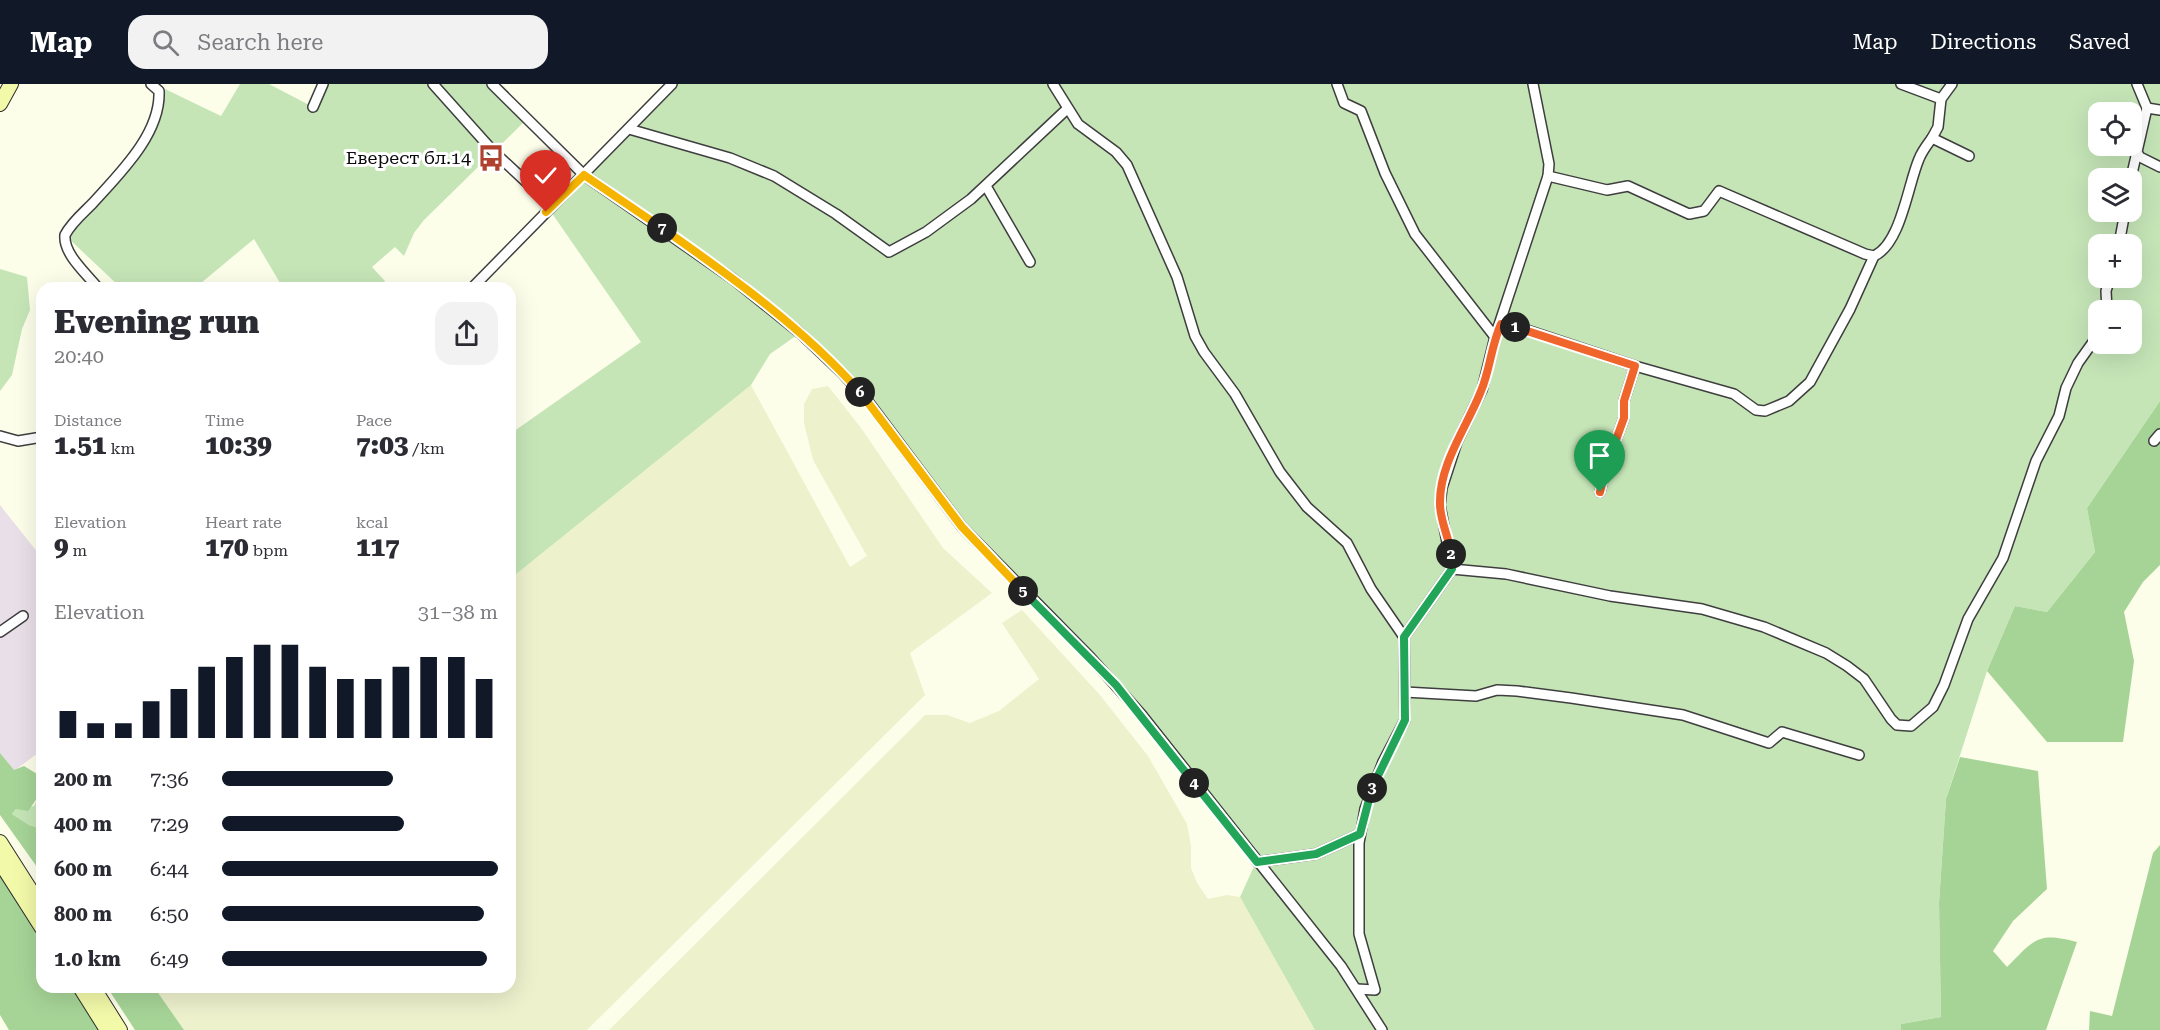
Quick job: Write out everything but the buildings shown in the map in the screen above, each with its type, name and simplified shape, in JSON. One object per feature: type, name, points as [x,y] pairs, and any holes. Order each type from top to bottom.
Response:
[{"type":"main road","points":[[0,104],[11,84]]},
{"type":"main road","points":[[0,842],[36,899]]},
{"type":"main road","points":[[0,862],[36,919]]},
{"type":"main road","points":[[84,993],[107,1030]]},
{"type":"main road","points":[[97,993],[120,1030]]},
{"type":"street","points":[[313,107],[323,84]]},
{"type":"street","points":[[433,84],[494,151],[552,206]]},
{"type":"street","points":[[492,84],[584,175],[733,279],[792,326],[843,373],[867,400],[962,527],[1116,685],[1356,989],[1382,1030]]},
{"type":"street","points":[[478,282],[672,84]]},
{"type":"street","points":[[1053,84],[1078,124],[1116,152],[1127,165],[1177,278],[1195,336],[1204,352],[1235,394],[1280,472],[1307,507],[1347,543],[1382,606],[1404,637],[1405,720],[1370,793],[1360,839],[1359,934],[1375,990],[1356,989]]},
{"type":"street","points":[[1337,84],[1344,104],[1361,111],[1385,173],[1415,234],[1495,337]]},
{"type":"street","points":[[1404,637],[1452,569],[1450,548],[1440,505],[1442,488],[1457,442],[1482,390],[1495,337],[1548,176],[1549,164],[1533,84]]},
{"type":"street","points":[[1901,84],[1941,99]]},
{"type":"street","points":[[1501,324],[1509,324],[1635,366],[1734,394],[1756,410],[1765,411],[1789,402],[1810,382],[1850,309],[1874,256],[1886,248],[1910,192],[1920,156],[1938,127],[1941,99],[1952,84]]},
{"type":"street","points":[[2137,84],[2147,108],[2142,128]]},
{"type":"street","points":[[93,282],[75,261],[65,241],[65,235],[138,148],[153,125],[159,108],[159,92],[155,85]]},
{"type":"street","points":[[2147,108],[2160,110]]},
{"type":"street","points":[[629,129],[730,158],[774,176],[836,214],[886,252],[894,252],[926,232],[986,186],[1067,109]]},
{"type":"street","points":[[1932,138],[1969,156]]},
{"type":"street","points":[[2139,156],[2160,167]]},
{"type":"street","points":[[1548,176],[1607,190],[1628,186],[1689,214],[1704,211],[1719,191],[1874,256]]},
{"type":"street","points":[[986,186],[1030,262]]},
{"type":"street","points":[[1452,569],[1506,574],[1610,596],[1702,609],[1744,621],[1826,653],[1847,666],[1864,679],[1891,719],[1898,725],[1911,726],[1933,707],[1944,685],[1968,619],[2003,558],[2036,461],[2059,416],[2066,388],[2078,363],[2088,349]]},
{"type":"street","points":[[1600,492],[1605,470],[1624,418],[1624,401],[1635,366]]},
{"type":"street","points":[[0,436],[18,441],[36,438]]},
{"type":"street","points":[[0,632],[22,616]]},
{"type":"street","points":[[1405,692],[1476,696],[1497,690],[1550,695],[1683,715],[1768,743],[1782,732],[1859,755]]},
{"type":"street","points":[[1257,862],[1316,854],[1360,839]]},
{"type":"shaded area","points":[[0,505],[36,550],[36,754],[14,771],[0,753]]},
{"type":"green space","points":[[240,84],[269,84],[313,107],[323,84],[492,84],[527,119],[424,220],[414,233],[404,256],[395,247],[372,267],[384,282],[279,282],[254,239],[202,282],[115,282],[65,235],[138,148],[153,125],[165,89],[221,116]]},
{"type":"green space","points":[[672,84],[2160,84],[2160,401],[2087,508],[2095,552],[2047,612],[2015,606],[1987,671],[1946,799],[1939,903],[1941,1017],[1901,1024],[1901,1030],[1315,1030],[1240,897],[1256,862],[1141,714],[962,527],[867,400],[800,333],[770,354],[751,385],[516,574],[516,430],[641,342],[549,209]]},
{"type":"green space","points":[[0,269],[27,277],[30,310],[22,329],[12,375],[0,391]]},
{"type":"green space","points":[[751,385],[850,567],[867,556],[813,460],[804,423],[804,404],[812,389],[828,386],[861,428],[943,548],[992,593],[910,653],[925,695],[587,1030],[184,1030],[158,993],[516,993],[516,574]]},
{"type":"green space","points":[[2160,401],[2160,565],[2143,582],[2124,612],[2134,661],[2123,742],[2047,742],[1987,671],[2015,606],[2047,612],[2095,552],[2087,508]]},
{"type":"green space","points":[[1022,610],[1100,695],[1148,756],[1187,824],[1191,846],[1191,868],[1197,883],[1208,899],[1227,895],[1240,897],[1315,1030],[609,1030],[925,715],[947,715],[970,723],[999,711],[1039,679],[1002,623]]},
{"type":"green space","points":[[0,753],[14,770],[24,766],[36,773],[36,800],[28,811],[16,809],[12,814],[36,827],[36,866],[0,815]]},
{"type":"green space","points":[[1960,757],[2038,771],[2047,889],[2013,921],[1993,951],[2007,967],[2037,940],[2053,937],[2077,942],[2046,1030],[1901,1030],[1901,1024],[1941,1017],[1939,903],[1946,799]]},
{"type":"green space","points":[[36,802],[36,827],[12,814],[16,809],[34,806]]},
{"type":"green space","points":[[2160,845],[2160,1030],[2089,1030],[2090,1011],[2112,1016],[2153,853]]},
{"type":"green space","points":[[0,862],[36,919],[36,993],[84,993],[107,1030],[9,1030],[0,1015]]},
{"type":"green space","points":[[111,993],[158,993],[184,1030],[135,1030]]},
{"type":"place","name":"Еверест бл.14","points":[[491,158]]},
{"type":"route","points":[[546,212],[584,175],[733,279],[800,333],[843,373],[867,400],[962,527],[1116,685],[1257,862],[1316,854],[1360,834],[1370,793],[1405,720],[1407,704],[1403,658],[1404,637],[1452,569],[1450,548],[1440,505],[1442,488],[1457,442],[1482,390],[1495,337],[1501,324],[1509,324],[1635,366],[1624,401],[1624,418],[1605,470],[1600,492]]}]
